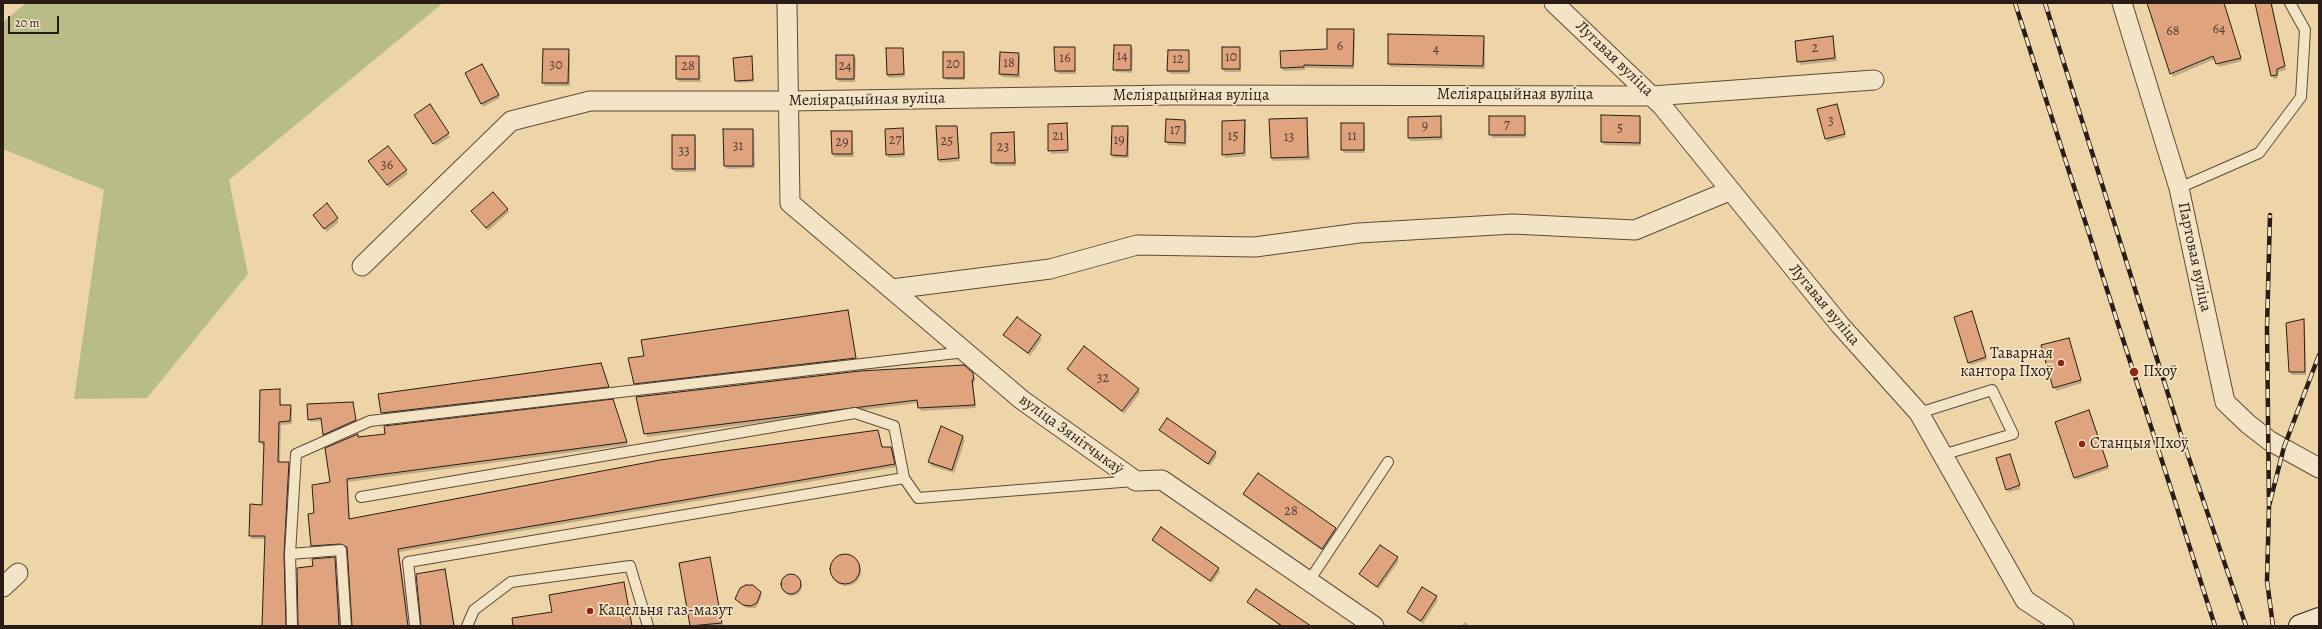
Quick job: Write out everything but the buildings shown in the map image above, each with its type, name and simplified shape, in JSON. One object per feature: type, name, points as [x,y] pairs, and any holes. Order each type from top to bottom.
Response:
[{"type":"street","points":[[786,3],[788,101]]},
{"type":"street","name":"Лугавая вуліца","points":[[1554,3],[1652,96],[1840,325],[1919,413],[2025,600],[2064,626]]},
{"type":"street","name":"Партовая вуліца","points":[[2122,3],[2179,188],[2225,402],[2248,424],[2270,441],[2319,468]]},
{"type":"street","name":"Меліярацыйная вуліца","points":[[362,266],[511,121],[590,101],[788,101],[1172,95],[1652,96],[1874,80]]},
{"type":"street","name":"вуліца Зянітчыкаў","points":[[788,101],[790,202],[1022,400],[1136,481],[1162,480],[1374,626]]},
{"type":"street","points":[[892,289],[1050,268],[1138,245],[1255,247],[1359,233],[1513,224],[1635,230],[1729,191]]},
{"type":"street","points":[[3,587],[18,573]]},
{"type":"street","points":[[2300,626],[2319,619]]},
{"type":"lane","points":[[2179,188],[2259,154],[2301,97],[2306,30],[2290,3]]},
{"type":"lane","points":[[292,626],[290,554],[296,454],[370,422],[965,352]]},
{"type":"lane","points":[[1919,413],[1992,390],[2013,434],[1942,455]]},
{"type":"lane","points":[[361,498],[855,413],[894,426],[904,478],[918,498],[1136,481]]},
{"type":"lane","points":[[1309,581],[1388,462]]},
{"type":"lane","points":[[415,626],[408,562],[904,478]]},
{"type":"lane","points":[[290,554],[341,550],[346,626]]},
{"type":"lane","points":[[467,626],[474,610],[511,582],[630,566],[648,626]]},
{"type":"green space","points":[[26,3],[443,3],[229,180],[248,274],[147,398],[74,399],[104,190],[3,149],[3,22]]},
{"type":"railway","points":[[2015,3],[2215,626]]},
{"type":"railway","points":[[2045,3],[2180,432],[2246,626]]},
{"type":"railway","points":[[2269,506],[2267,328],[2270,215]]},
{"type":"railway","points":[[2273,626],[2267,581],[2269,506],[2284,447],[2319,355]]},
{"type":"place","name":"Таварная кантора Пхоў","points":[[2061,363]]},
{"type":"place","name":"Пхоў","points":[[2134,372]]},
{"type":"place","name":"Станцыя Пхоў","points":[[2082,444]]},
{"type":"place","name":"Кацельня газ-мазут","points":[[590,611]]}]
